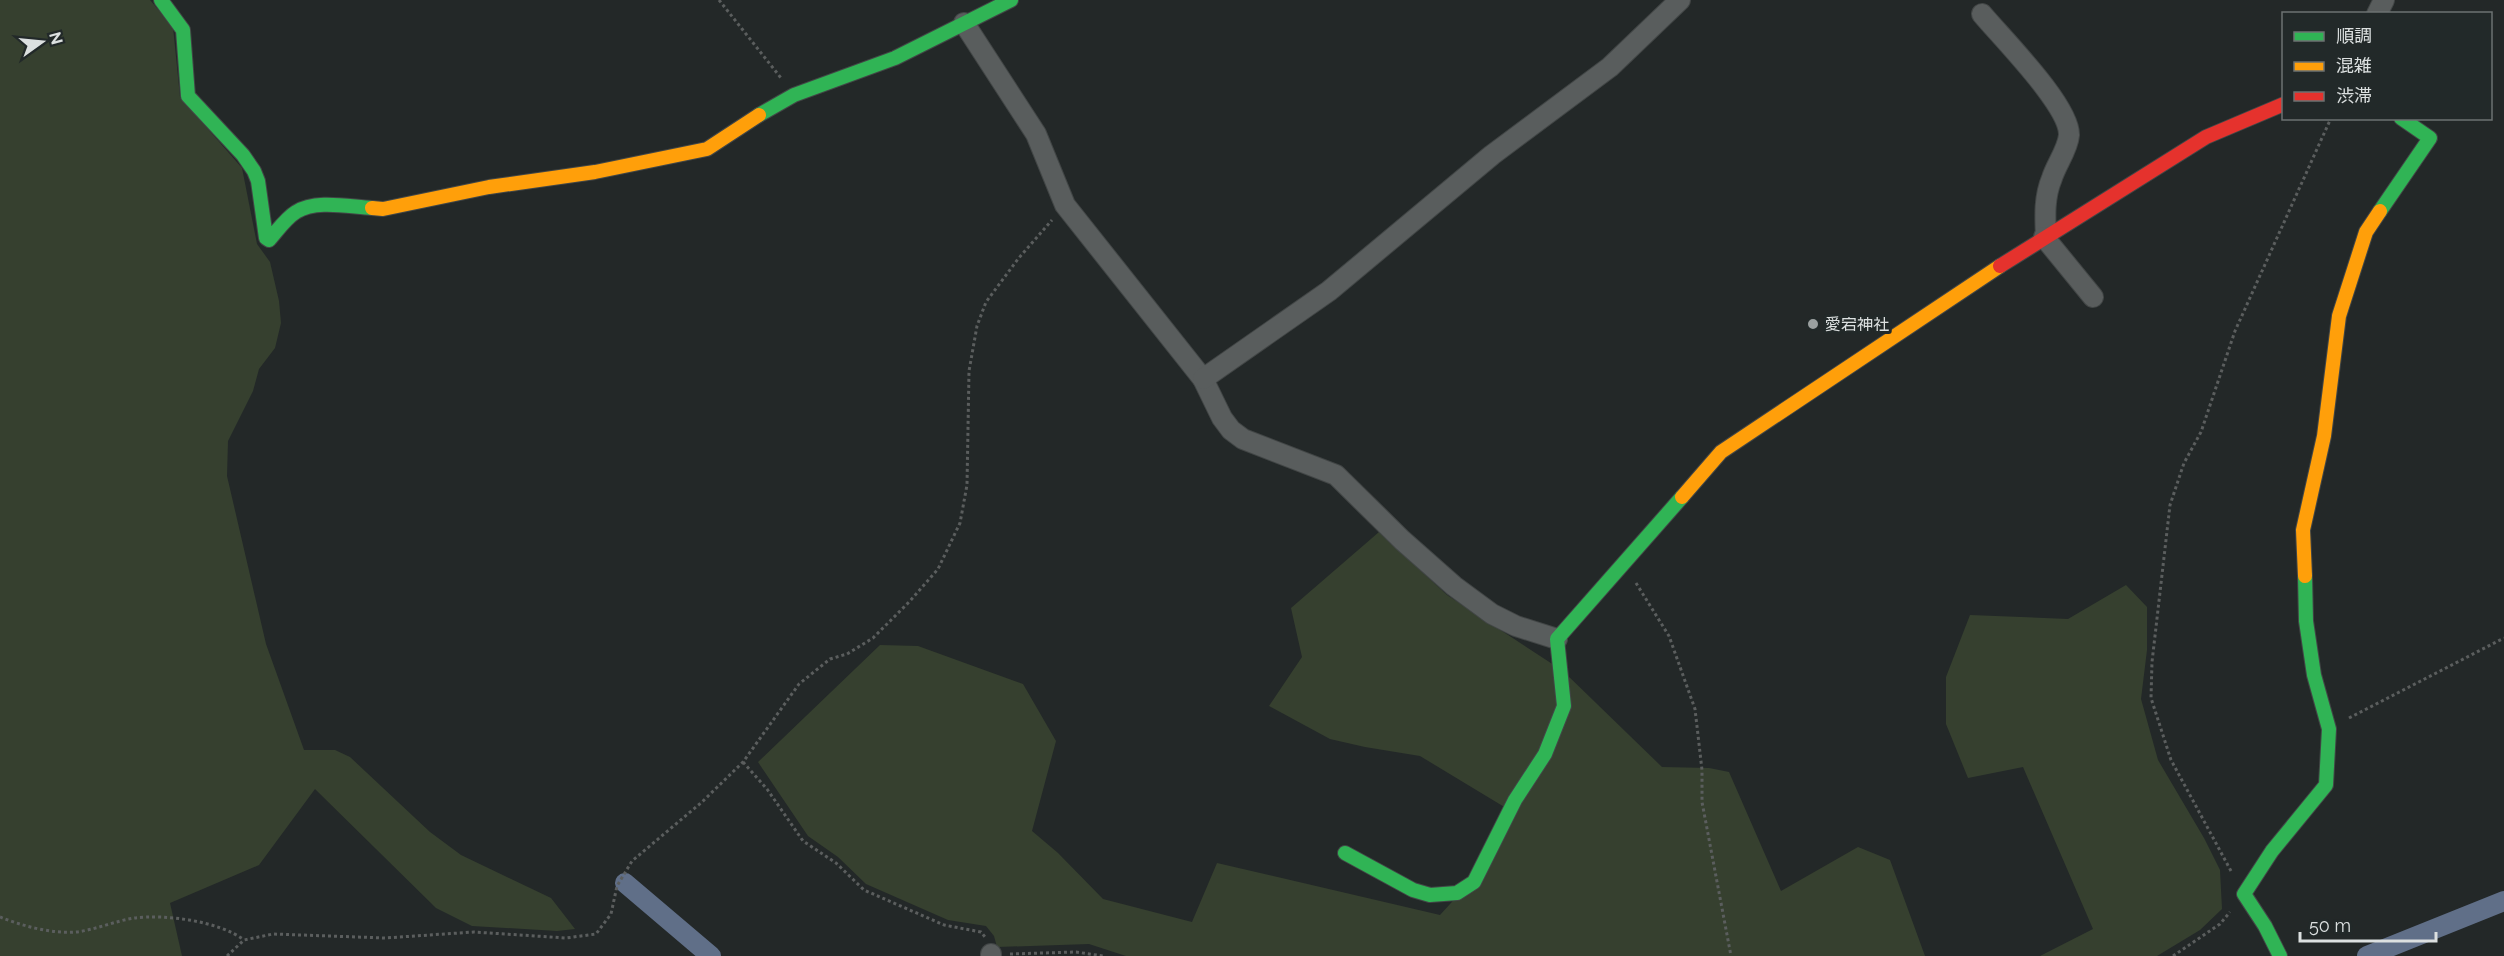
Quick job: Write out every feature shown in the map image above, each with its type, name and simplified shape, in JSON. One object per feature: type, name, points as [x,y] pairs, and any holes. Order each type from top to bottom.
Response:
[{"type":"street","points":[[161,0],[183,30],[188,96],[243,155],[254,171],[263,209],[266,238],[269,240],[295,212],[308,207],[329,205],[384,209],[489,187],[595,172],[707,149],[749,120],[794,95],[895,58],[1011,0]]},
{"type":"street","points":[[1203,378],[1329,291],[1492,155],[1610,67],[1680,0]]},
{"type":"street","points":[[1982,14],[2057,103],[2066,121],[2069,137],[2051,179],[2045,203],[2045,237],[2093,297]]},
{"type":"street","points":[[964,23],[1036,134],[1065,205],[1203,378],[1231,430],[1243,439],[1336,475],[1402,540],[1454,586],[1500,618],[1516,626],[1557,639]]},
{"type":"street","points":[[1345,853],[1413,890],[1430,895],[1457,892],[1474,882],[1515,800],[1545,754],[1564,706],[1557,639],[1721,452],[2045,237],[2206,136],[2282,104]]},
{"type":"street","points":[[2280,956],[2265,926],[2244,894],[2272,851],[2326,785],[2329,729],[2314,675],[2306,621],[2303,530],[2324,436],[2339,316],[2366,232],[2430,138],[2404,120]]},
{"type":"path","points":[[719,0],[794,95]]},
{"type":"path","points":[[2173,956],[2220,924],[2244,894],[2191,800],[2161,735],[2151,698],[2155,632],[2170,505],[2184,463],[2201,432],[2242,313],[2330,120]]},
{"type":"path","points":[[227,956],[244,940],[273,934],[385,938],[474,932],[566,938],[596,934],[611,914],[617,886],[632,861],[702,802],[743,762],[799,684],[830,659],[847,654],[873,638],[938,569],[960,523],[967,485],[969,371],[977,326],[986,302],[1018,258],[1065,205]]},
{"type":"path","points":[[1623,564],[1669,636],[1695,709],[1702,770],[1701,802],[1731,956]]},
{"type":"path","points":[[2329,729],[2504,638]]},
{"type":"path","points":[[743,762],[773,796],[803,841],[836,863],[864,890],[944,925],[981,932],[989,942],[991,955],[1076,952],[1103,956]]},
{"type":"path","points":[[0,917],[24,927],[76,932],[134,918],[162,917],[222,928],[244,940]]},
{"type":"green space","points":[[0,0],[150,0],[173,27],[180,97],[242,168],[257,244],[270,262],[279,301],[281,323],[275,348],[259,369],[253,391],[228,441],[227,476],[266,644],[304,750],[335,750],[350,757],[430,832],[461,855],[551,898],[575,929],[557,931],[472,926],[436,908],[315,789],[259,865],[170,903],[182,956],[0,956]]},
{"type":"green space","points":[[1379,532],[1447,595],[1563,671],[1662,767],[1709,768],[1729,772],[1781,891],[1858,847],[1890,860],[1925,956],[1126,956],[1089,944],[997,947],[994,936],[986,926],[948,920],[866,884],[838,857],[808,836],[758,762],[880,645],[918,646],[1023,684],[1056,741],[1032,831],[1058,853],[1103,899],[1192,922],[1217,863],[1440,915],[1461,892],[1511,811],[1420,756],[1330,739],[1269,706],[1302,657],[1291,608]]},
{"type":"green space","points":[[2126,585],[2147,607],[2147,650],[2141,699],[2158,760],[2220,870],[2222,909],[2200,930],[2157,956],[2040,956],[2093,929],[2023,767],[1968,778],[1946,724],[1946,677],[1970,615],[2068,619]]},
{"type":"waterway","points":[[625,883],[711,956]]},
{"type":"waterway","points":[[2367,956],[2504,901]]},
{"type":"traffic: fast","points":[[161,0],[183,30],[188,96],[243,155],[254,171],[258,181],[266,238],[269,240],[289,218],[304,208],[323,205],[372,208]]},
{"type":"traffic: fast","points":[[759,115],[794,95],[895,58],[1011,0]]},
{"type":"traffic: fast","points":[[2380,211],[2430,138],[2404,120]]},
{"type":"traffic: fast","points":[[1345,853],[1413,890],[1430,895],[1457,893],[1474,882],[1515,800],[1545,754],[1564,706],[1557,639],[1682,497]]},
{"type":"traffic: fast","points":[[2280,956],[2265,926],[2244,894],[2272,851],[2326,785],[2329,729],[2314,675],[2306,621],[2305,576]]},
{"type":"traffic: slow","points":[[372,208],[383,209],[489,187],[595,172],[707,149],[759,115]]},
{"type":"traffic: slow","points":[[2305,576],[2303,530],[2324,436],[2339,316],[2366,232],[2380,211]]},
{"type":"traffic: slow","points":[[1682,497],[1721,452],[2000,266]]},
{"type":"traffic: jam","points":[[2000,266],[2206,137],[2282,105]]},
{"type":"place","name":"愛宕神社","points":[[1813,324]]}]
